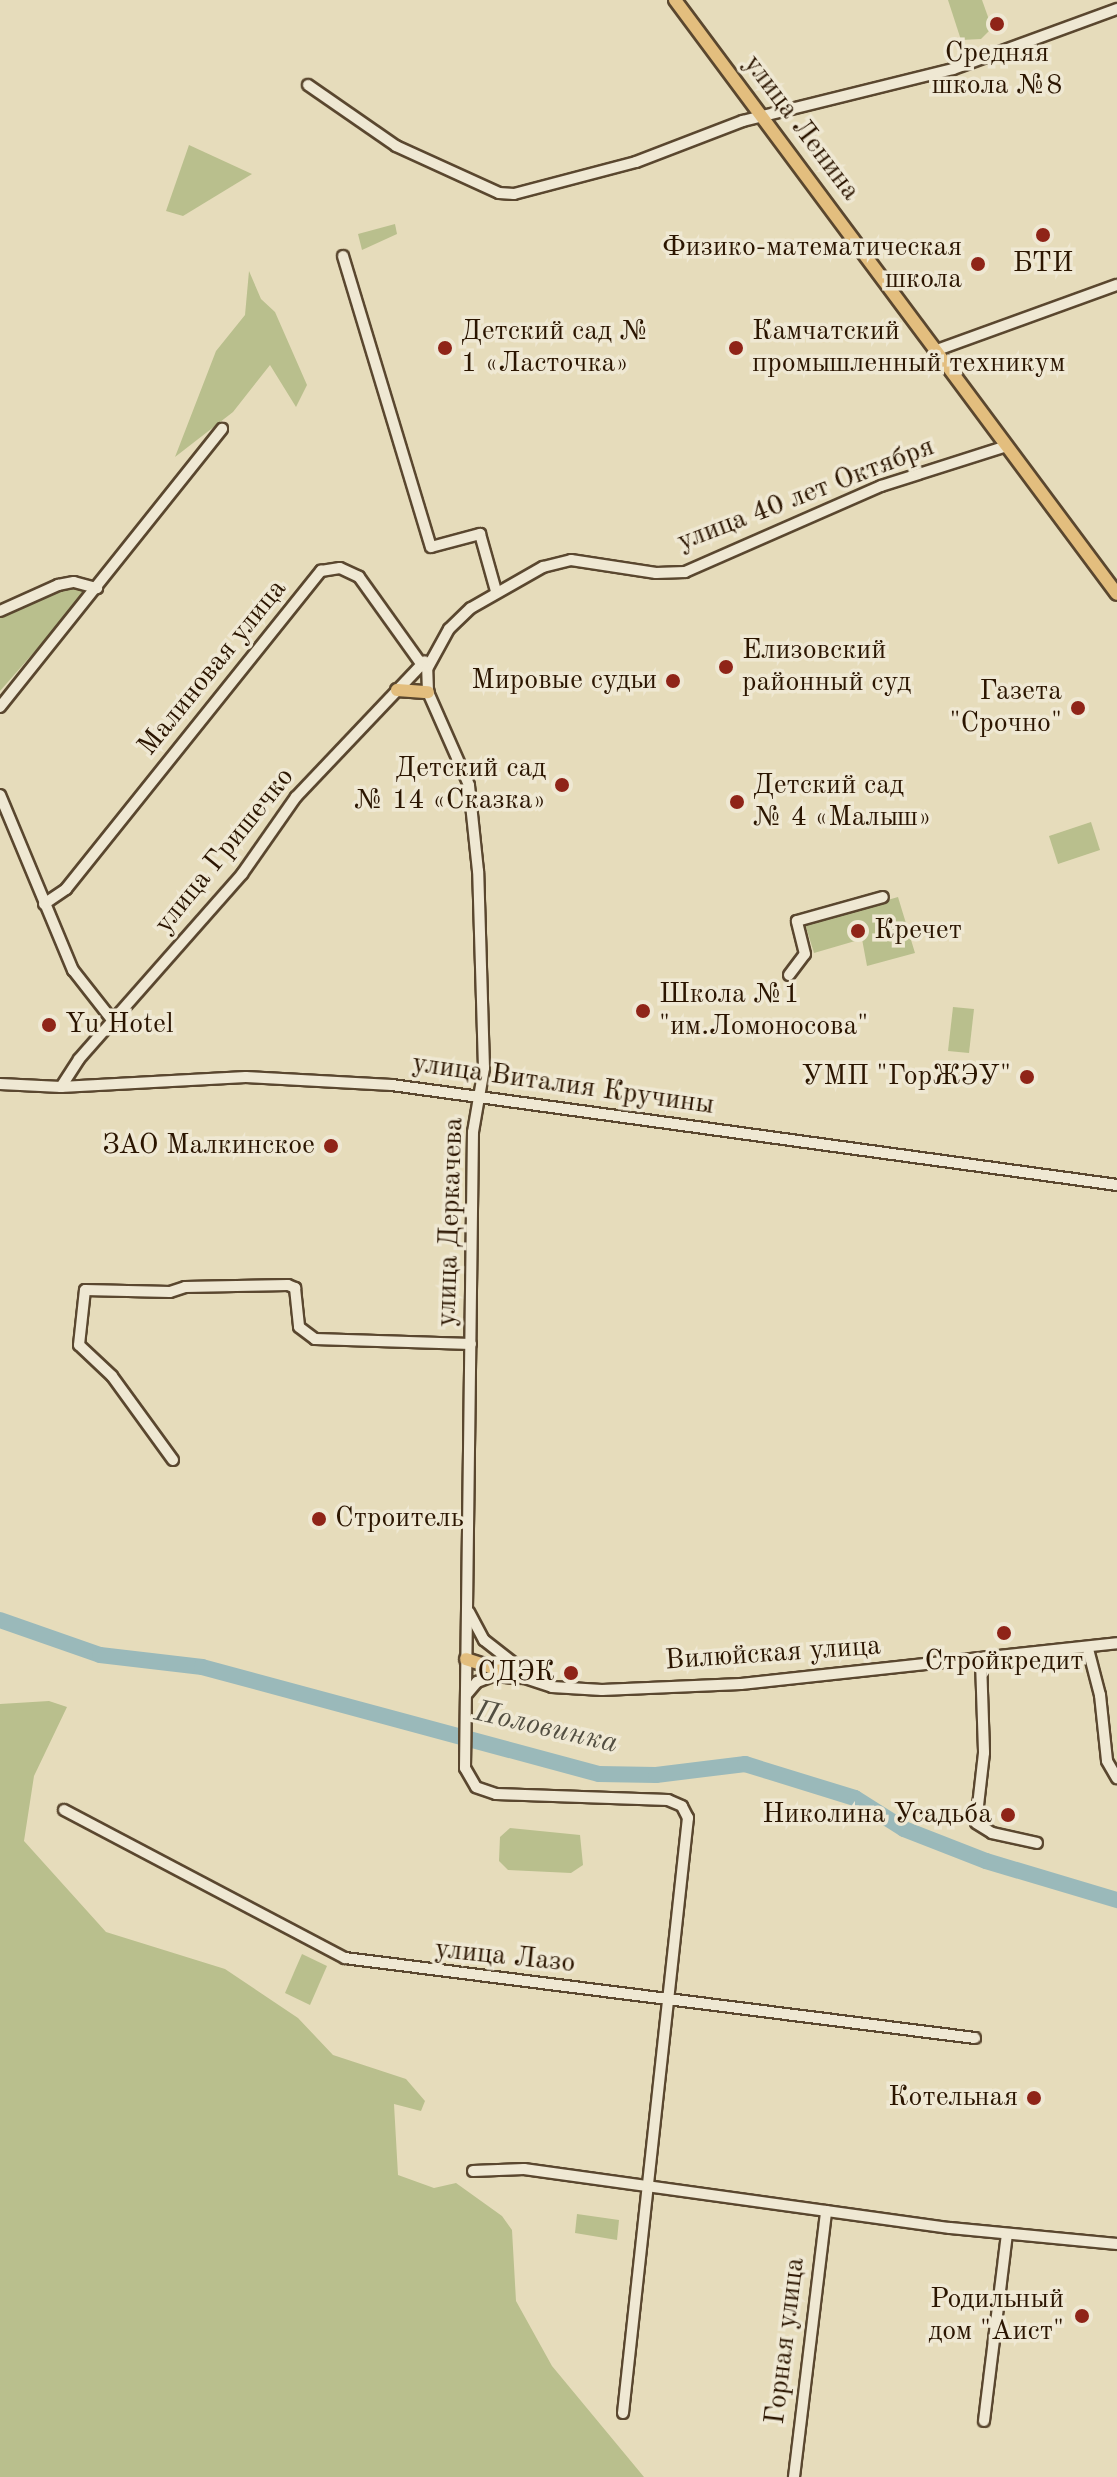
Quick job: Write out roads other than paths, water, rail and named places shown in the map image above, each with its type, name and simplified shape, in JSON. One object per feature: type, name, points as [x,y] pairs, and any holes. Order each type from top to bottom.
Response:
[{"type":"main road","name":"улица Ленина","points":[[675,0],[1117,594]]},
{"type":"main road","points":[[397,690],[428,692]]},
{"type":"main road","points":[[466,1659],[522,1677]]},
{"type":"street","points":[[308,85],[396,146],[499,193],[514,194],[636,162],[762,117],[953,69],[1117,9]]},
{"type":"street","points":[[343,256],[431,547],[480,534],[496,591]]},
{"type":"street","points":[[937,350],[1117,285]]},
{"type":"street","points":[[0,707],[222,429]]},
{"type":"street","name":"улица 40 лет Октября","points":[[433,651],[449,629],[496,591],[534,570],[571,560],[656,573],[685,572],[881,486],[1007,446]]},
{"type":"street","name":"Малиновая улица","points":[[44,904],[66,889],[321,571],[340,568],[359,577],[422,665]]},
{"type":"street","points":[[0,611],[58,585],[74,582],[97,588]]},
{"type":"street","points":[[433,651],[427,669],[428,692],[469,785],[476,827],[481,1094]]},
{"type":"street","name":"улица Гришечко","points":[[61,1087],[113,1021],[231,888],[296,797],[433,651]]},
{"type":"street","points":[[0,795],[73,970],[113,1021]]},
{"type":"street","points":[[789,975],[805,954],[797,921],[883,897]]},
{"type":"street","name":"улица Виталия Кручины","points":[[0,1084],[61,1087],[278,1077],[481,1094],[1117,1185]]},
{"type":"street","name":"улица Деркачева","points":[[481,1094],[473,1132],[466,1659],[469,1779],[496,1794],[643,1797],[675,1801],[686,1811],[670,2000]]},
{"type":"street","points":[[173,1460],[112,1376],[79,1345],[85,1290],[170,1292],[185,1287],[288,1285],[296,1293],[299,1327],[315,1339],[471,1348]]},
{"type":"street","points":[[468,1610],[484,1640],[515,1664],[522,1677]]},
{"type":"street","name":"Вилюйская улица","points":[[522,1677],[552,1687],[602,1690],[741,1684],[981,1661],[1117,1643]]},
{"type":"street","points":[[1088,1649],[1100,1695],[1107,1761],[1117,1778]]},
{"type":"street","points":[[981,1661],[984,1753],[976,1823],[992,1833],[1037,1843]]},
{"type":"street","points":[[466,1699],[477,1682],[493,1676],[522,1677]]},
{"type":"street","name":"улица Лазо","points":[[64,1810],[345,1958],[975,2038]]},
{"type":"street","points":[[623,2413],[670,2000]]},
{"type":"street","points":[[473,2171],[524,2169],[1007,2234],[1117,2244]]},
{"type":"street","name":"Горная улица","points":[[794,2477],[826,2211]]},
{"type":"street","points":[[984,2421],[1007,2234]]},
{"type":"waterway","name":"Половинка","points":[[0,1620],[100,1655],[202,1667],[599,1774],[656,1775],[745,1764],[855,1798],[904,1829],[986,1861],[1117,1900]]},
{"type":"place","name":"Средняя школа №8","points":[[997,24]]},
{"type":"place","name":"БТИ","points":[[1043,235]]},
{"type":"place","name":"Физико-математическая школа","points":[[978,264]]},
{"type":"place","name":"Детский сад № 1 «Ласточка»","points":[[445,348]]},
{"type":"place","name":"Камчатский промышленный техникум","points":[[736,348]]},
{"type":"place","name":"Елизовский районный суд","points":[[726,667]]},
{"type":"place","name":"Мировые судьи","points":[[673,681]]},
{"type":"place","name":"Газета \"Срочно\"","points":[[1078,708]]},
{"type":"place","name":"Детский сад № 14 «Сказка»","points":[[562,785]]},
{"type":"place","name":"Детский сад № 4 «Малыш»","points":[[737,802]]},
{"type":"place","name":"Кречет","points":[[858,931]]},
{"type":"place","name":"Школа №1 \"им.Ломоносова\"","points":[[643,1011]]},
{"type":"place","name":"Yu Hotel","points":[[49,1025]]},
{"type":"place","name":"УМП \"ГорЖЭУ\"","points":[[1027,1077]]},
{"type":"place","name":"ЗАО Малкинское","points":[[331,1146]]},
{"type":"place","name":"Строитель","points":[[319,1519]]},
{"type":"place","name":"Стройкредит","points":[[1004,1633]]},
{"type":"place","name":"СДЭК","points":[[571,1673]]},
{"type":"place","name":"Николина Усадьба","points":[[1008,1815]]},
{"type":"place","name":"Котельная","points":[[1034,2098]]},
{"type":"place","name":"Родильный дом \"Аист\"","points":[[1082,2316]]}]
